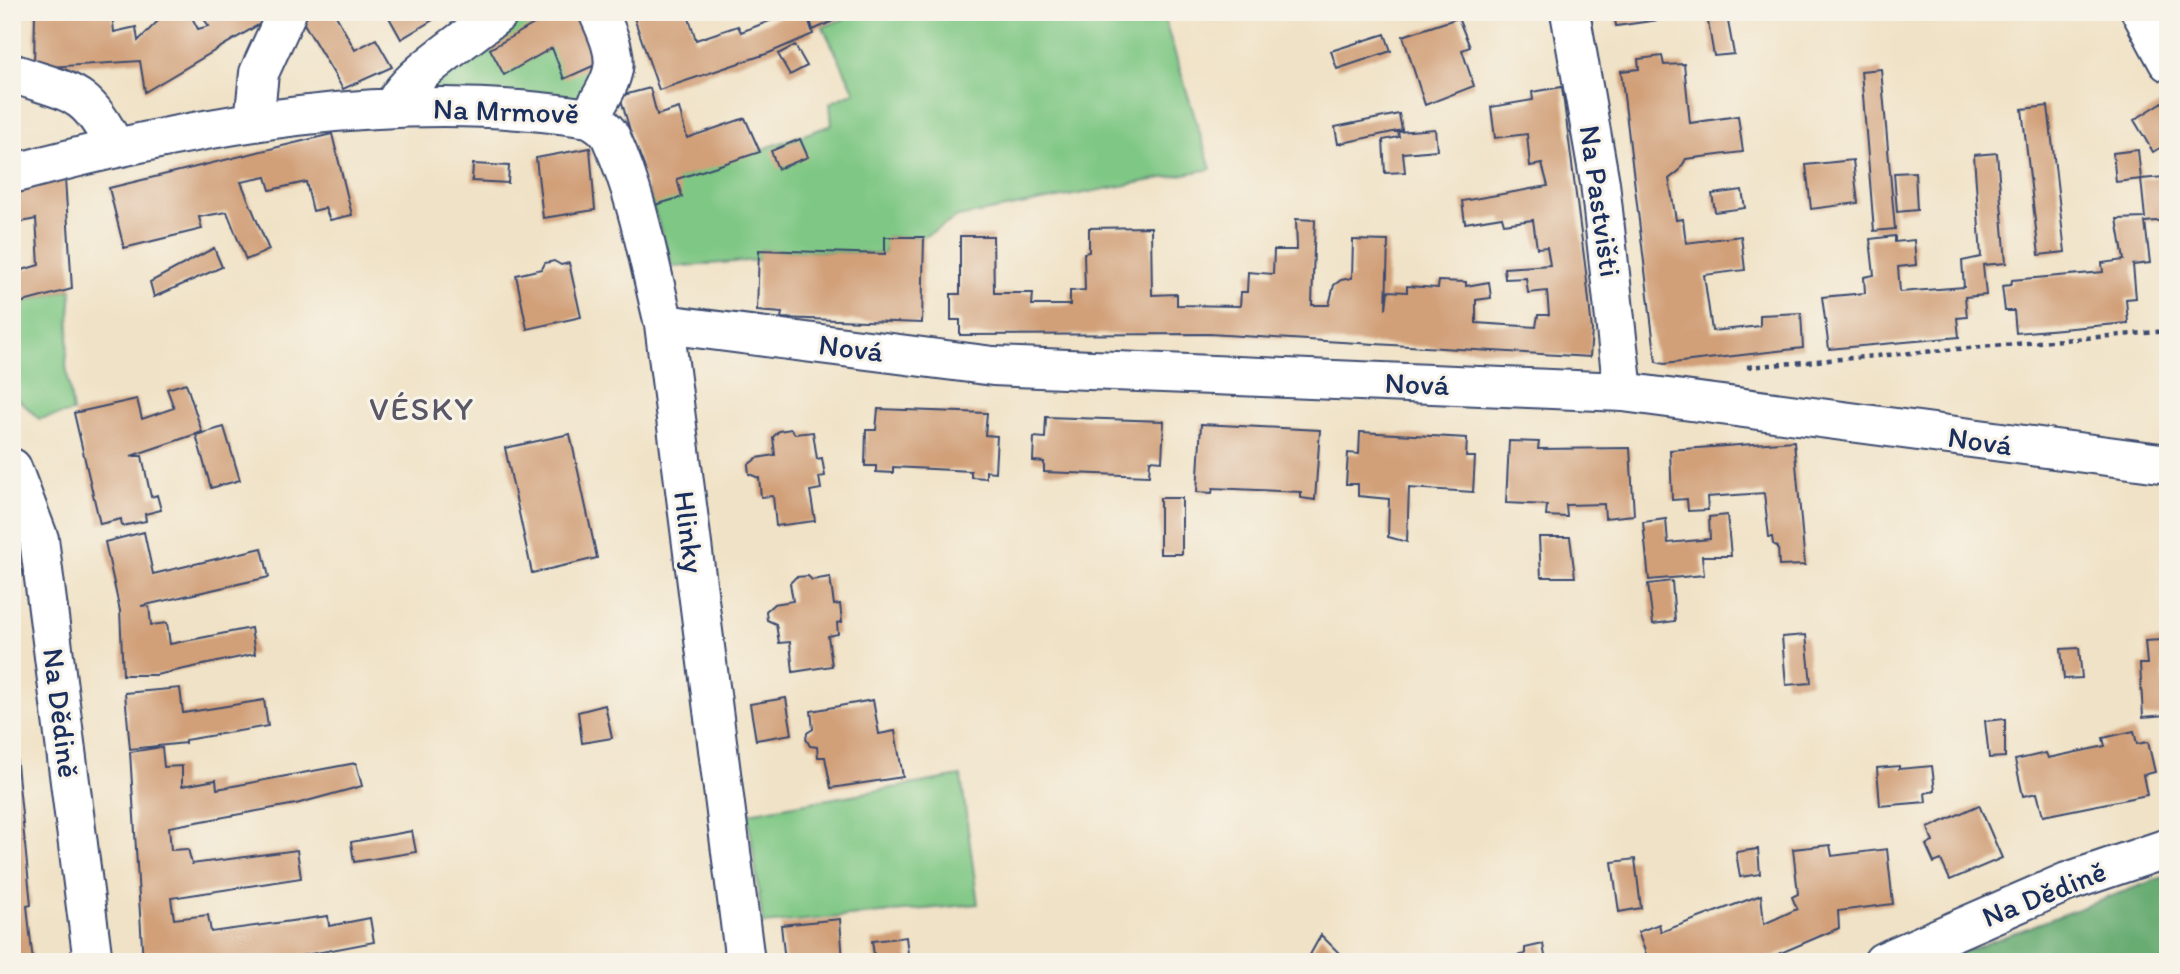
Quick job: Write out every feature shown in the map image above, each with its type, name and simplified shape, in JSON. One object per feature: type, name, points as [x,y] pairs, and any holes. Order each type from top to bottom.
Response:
[{"type":"street","points":[[254,122],[259,73],[287,12]]},
{"type":"street","name":"Na Mrmově","points":[[394,108],[398,95],[416,76],[500,12]]},
{"type":"street","name":"Na Mrmově","points":[[12,174],[114,146],[254,122],[394,108],[536,109],[590,118],[610,84],[615,65],[613,44],[598,12]]},
{"type":"street","name":"Na Pastvišti","points":[[1570,12],[1600,183],[1623,392]]},
{"type":"street","points":[[2141,12],[2168,62]]},
{"type":"street","points":[[12,74],[80,97],[104,124],[114,146]]},
{"type":"street","name":"Hlinky","points":[[590,118],[603,126],[612,140],[639,221],[664,324],[745,962]]},
{"type":"street","name":"Nová","points":[[664,324],[993,366],[1623,392],[2168,464]]},
{"type":"street","name":"Na Dědině","points":[[12,468],[39,539],[93,962]]},
{"type":"street","name":"Na Dědině","points":[[1883,962],[2067,882],[2168,848]]},
{"type":"path","points":[[1743,368],[2168,331]]},
{"type":"green space","points":[[520,12],[578,12],[604,61],[578,102],[425,93]]},
{"type":"green space","points":[[862,12],[1162,12],[1211,169],[958,217],[924,237],[886,237],[885,254],[760,250],[759,260],[673,267],[647,189],[832,125],[830,103],[855,92],[823,27]]},
{"type":"green space","points":[[72,289],[66,365],[73,412],[39,419],[12,393],[12,305]]},
{"type":"green space","points":[[961,776],[978,904],[763,924],[748,813]]},
{"type":"green space","points":[[2168,875],[2168,962],[1937,962]]},
{"type":"building","points":[[35,12],[112,12],[114,32],[136,27],[138,41],[158,21],[156,12],[189,12],[198,29],[209,26],[203,18],[211,12],[273,12],[275,15],[145,92],[140,61],[34,68]]},
{"type":"building","points":[[297,12],[334,12],[355,50],[376,39],[392,67],[343,89]]},
{"type":"building","points":[[386,12],[446,12],[401,39]]},
{"type":"building","points":[[555,12],[578,12],[604,61],[564,79],[552,48],[504,75],[490,49]]},
{"type":"building","points":[[632,12],[687,12],[696,40],[738,26],[741,32],[793,12],[806,12],[813,34],[769,53],[659,90]]},
{"type":"building","points":[[808,12],[853,12],[813,30]]},
{"type":"building","points":[[1614,12],[1673,12],[1673,18],[1616,26]]},
{"type":"building","points":[[1715,12],[1737,12],[1727,16],[1734,54],[1714,56],[1708,22],[1718,19]]},
{"type":"building","points":[[1458,18],[1470,47],[1462,50],[1474,86],[1425,105],[1403,36]]},
{"type":"building","points":[[1385,34],[1391,51],[1337,69],[1331,51]]},
{"type":"building","points":[[795,45],[807,66],[790,75],[778,54]]},
{"type":"building","points":[[1662,56],[1664,65],[1684,64],[1690,123],[1738,116],[1743,152],[1686,159],[1679,171],[1669,179],[1676,220],[1683,219],[1686,243],[1741,236],[1745,270],[1704,275],[1712,331],[1760,326],[1760,315],[1801,313],[1803,348],[1664,364],[1656,362],[1621,71],[1639,69],[1638,59]]},
{"type":"building","points":[[1881,69],[1895,229],[1874,231],[1861,71]]},
{"type":"building","points":[[1562,87],[1586,272],[1592,330],[1590,357],[1209,334],[960,335],[960,320],[951,320],[951,294],[960,294],[960,236],[993,236],[994,293],[1033,293],[1032,305],[1070,305],[1070,291],[1085,290],[1084,253],[1089,252],[1089,228],[1151,227],[1152,295],[1177,294],[1177,305],[1240,306],[1241,292],[1247,292],[1248,272],[1273,274],[1274,250],[1297,250],[1296,219],[1315,220],[1312,305],[1329,305],[1334,285],[1341,280],[1352,278],[1353,240],[1388,241],[1386,309],[1388,291],[1407,292],[1407,286],[1438,288],[1439,281],[1466,282],[1466,286],[1489,282],[1491,298],[1476,300],[1476,323],[1536,327],[1538,315],[1549,315],[1547,291],[1528,293],[1526,278],[1505,279],[1504,268],[1550,265],[1547,247],[1537,248],[1533,220],[1504,224],[1502,217],[1465,223],[1462,201],[1548,186],[1542,164],[1530,166],[1527,134],[1495,138],[1491,107],[1533,100],[1532,92]]},
{"type":"building","points":[[650,88],[657,115],[679,108],[687,138],[745,118],[760,152],[677,179],[682,197],[655,205],[647,189],[620,96]]},
{"type":"building","points":[[2166,100],[2168,143],[2153,152],[2134,120]]},
{"type":"building","points":[[2048,106],[2065,252],[2039,255],[2022,109]]},
{"type":"building","points":[[1399,114],[1402,130],[1338,144],[1335,127]]},
{"type":"building","points":[[1435,129],[1437,150],[1403,153],[1405,172],[1385,173],[1383,140],[1399,137],[1398,132]]},
{"type":"building","points":[[12,134],[19,155],[12,157]]},
{"type":"building","points":[[332,134],[352,215],[330,220],[325,208],[313,211],[306,182],[270,190],[266,177],[241,182],[269,250],[246,260],[227,212],[199,217],[202,229],[124,248],[109,188]]},
{"type":"building","points":[[800,139],[808,157],[778,169],[771,151]]},
{"type":"building","points":[[590,148],[595,210],[543,218],[536,158]]},
{"type":"building","points":[[2138,150],[2141,179],[2116,182],[2113,153]]},
{"type":"building","points":[[1997,153],[2006,263],[1983,265],[1986,295],[1965,297],[1967,317],[1957,318],[1959,337],[1829,349],[1822,297],[1865,293],[1864,277],[1874,275],[1870,239],[1895,236],[1895,242],[1914,240],[1916,265],[1898,267],[1900,292],[1964,287],[1962,261],[1981,257],[1974,155]]},
{"type":"building","points":[[1853,160],[1858,203],[1811,209],[1806,165]]},
{"type":"building","points":[[473,164],[509,166],[508,183],[472,181]]},
{"type":"building","points":[[1915,172],[1917,210],[1897,212],[1894,173]]},
{"type":"building","points":[[2164,177],[2168,220],[2145,222],[2150,263],[2133,265],[2136,298],[2126,299],[2128,323],[2016,333],[2014,311],[2005,311],[2002,286],[2011,285],[2012,280],[2103,272],[2102,263],[2124,260],[2117,219],[2145,218],[2141,179]]},
{"type":"building","points":[[65,178],[72,289],[12,305],[12,273],[39,265],[36,219],[12,224],[12,192]]},
{"type":"building","points":[[1742,190],[1745,208],[1715,212],[1712,194]]},
{"type":"building","points":[[885,237],[924,237],[922,323],[781,318],[782,313],[757,311],[759,250],[885,254]]},
{"type":"building","points":[[214,248],[222,267],[154,297],[150,282]]},
{"type":"building","points":[[554,261],[561,265],[569,263],[581,317],[527,329],[516,275],[542,269],[545,263]]},
{"type":"building","points":[[186,383],[202,432],[131,456],[142,456],[151,497],[157,495],[161,510],[145,514],[146,521],[122,526],[121,519],[100,524],[74,413],[137,399],[142,419],[174,408],[167,389]]},
{"type":"building","points":[[878,409],[987,413],[985,435],[997,436],[995,472],[986,471],[986,478],[971,477],[971,471],[893,467],[893,473],[876,472],[876,466],[865,466],[866,430],[876,430]]},
{"type":"building","points":[[1046,417],[1164,421],[1162,461],[1150,460],[1149,476],[1044,472],[1044,462],[1033,461],[1034,437],[1045,438]]},
{"type":"building","points":[[1201,424],[1320,430],[1315,500],[1301,498],[1301,492],[1213,488],[1212,493],[1197,492]]},
{"type":"building","points":[[224,427],[240,480],[211,488],[196,435]]},
{"type":"building","points":[[791,429],[795,434],[813,432],[817,459],[822,458],[825,476],[819,477],[821,489],[810,491],[815,521],[776,526],[773,496],[761,497],[759,478],[749,474],[748,465],[757,458],[775,455],[773,437],[779,431]]},
{"type":"building","points":[[1360,432],[1467,438],[1466,457],[1475,457],[1473,492],[1409,488],[1407,542],[1388,537],[1389,499],[1358,496],[1358,484],[1346,484],[1348,453],[1359,454]]},
{"type":"building","points":[[570,434],[597,558],[532,573],[505,448]]},
{"type":"building","points":[[1509,441],[1539,442],[1538,449],[1630,448],[1634,515],[1605,518],[1604,504],[1566,505],[1567,517],[1546,516],[1547,505],[1506,503]]},
{"type":"building","points":[[1794,441],[1805,565],[1779,566],[1778,547],[1773,544],[1772,537],[1769,537],[1764,493],[1707,497],[1708,510],[1688,511],[1687,499],[1672,500],[1670,450]]},
{"type":"building","points":[[1160,498],[1182,498],[1182,554],[1160,554]]},
{"type":"building","points":[[1727,515],[1731,556],[1702,556],[1704,575],[1649,580],[1643,522],[1666,519],[1668,543],[1710,539],[1709,517]]},
{"type":"building","points":[[144,532],[153,574],[262,548],[269,577],[141,606],[149,605],[151,625],[167,623],[170,644],[251,628],[255,654],[156,675],[123,675],[120,611],[105,542]]},
{"type":"building","points":[[1539,537],[1570,537],[1575,577],[1541,577]]},
{"type":"building","points":[[808,576],[812,580],[830,577],[834,605],[840,604],[842,622],[837,623],[838,634],[828,636],[832,666],[793,672],[790,642],[779,643],[776,624],[767,620],[766,611],[774,604],[793,601],[790,583],[796,577]]},
{"type":"building","points":[[1672,581],[1675,621],[1653,624],[1648,584]]},
{"type":"building","points":[[1806,635],[1811,683],[1786,685],[1782,637]]},
{"type":"building","points":[[2161,640],[2166,715],[2143,717],[2140,664],[2147,664],[2145,641]]},
{"type":"building","points":[[2079,648],[2082,678],[2064,679],[2061,649]]},
{"type":"building","points":[[180,688],[183,713],[264,700],[268,726],[185,740],[185,743],[130,749],[125,693]]},
{"type":"building","points":[[786,698],[792,734],[756,740],[750,704]]},
{"type":"building","points":[[873,700],[879,734],[895,731],[903,777],[831,788],[825,757],[818,757],[817,747],[810,746],[806,739],[807,733],[813,729],[811,711]]},
{"type":"building","points":[[605,705],[612,738],[582,743],[578,712]]},
{"type":"building","points":[[12,714],[31,905],[27,906],[33,962],[12,962]]},
{"type":"building","points":[[2005,719],[2005,757],[1989,758],[1985,721]]},
{"type":"building","points":[[2134,731],[2137,744],[2148,742],[2155,772],[2143,775],[2147,795],[2043,816],[2037,793],[2023,796],[2015,760],[2046,753],[2048,758],[2105,746],[2103,738]]},
{"type":"building","points":[[162,747],[164,767],[182,766],[182,786],[216,780],[217,789],[356,763],[362,786],[296,804],[169,827],[171,850],[188,849],[192,864],[297,850],[301,878],[171,898],[174,919],[208,915],[211,932],[328,916],[329,926],[370,918],[374,942],[269,962],[143,962],[130,752]]},
{"type":"building","points":[[1899,766],[1899,769],[1932,766],[1935,791],[1925,793],[1926,802],[1880,806],[1877,768]]},
{"type":"building","points":[[1979,805],[2002,858],[1950,880],[1941,860],[1934,863],[1926,845],[1933,842],[1928,828]]},
{"type":"building","points":[[412,831],[416,852],[354,862],[351,842]]},
{"type":"building","points":[[1830,845],[1832,856],[1887,849],[1893,904],[1838,911],[1839,928],[1760,962],[1649,962],[1638,932],[1659,924],[1661,932],[1761,895],[1764,924],[1797,909],[1792,897],[1798,894],[1793,849]]},
{"type":"building","points":[[1758,849],[1760,874],[1740,877],[1736,852]]},
{"type":"building","points":[[1635,859],[1641,908],[1619,912],[1612,862]]},
{"type":"building","points":[[840,919],[843,962],[785,962],[781,925]]},
{"type":"building","points":[[1321,935],[1341,955],[1336,962],[1306,962]]},
{"type":"building","points":[[906,937],[909,962],[875,962],[872,941]]},
{"type":"building","points":[[1543,944],[1546,962],[1508,962],[1507,958],[1525,954],[1525,948]]},
{"type":"district","name":"VÉSKY","points":[[422,408]]}]
